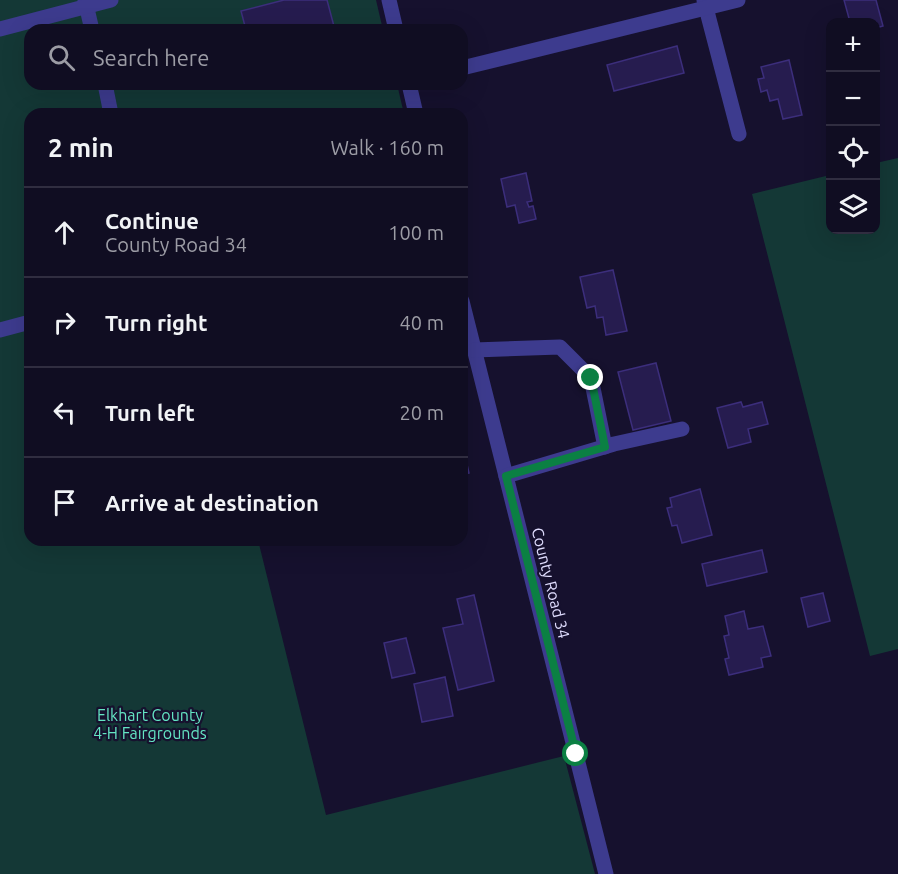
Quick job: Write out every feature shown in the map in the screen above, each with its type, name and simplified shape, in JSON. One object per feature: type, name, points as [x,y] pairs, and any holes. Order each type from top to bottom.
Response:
[{"type":"street","points":[[0,29],[86,3],[111,0]]},
{"type":"street","points":[[389,0],[395,24]]},
{"type":"street","points":[[468,66],[705,4],[738,0]]},
{"type":"street","points":[[86,3],[91,24]]},
{"type":"street","points":[[705,4],[739,134]]},
{"type":"street","points":[[106,90],[110,108]]},
{"type":"street","points":[[410,90],[415,108]]},
{"type":"street","points":[[0,330],[24,324]]},
{"type":"street","name":"County Road 34","points":[[468,326],[606,874]]},
{"type":"street","points":[[474,350],[560,347],[591,378],[605,447]]},
{"type":"street","points":[[506,476],[605,447],[682,429]]},
{"type":"green space","name":"Elkhart County 4-H Fairgrounds","points":[[0,0],[376,0],[382,24],[24,24],[24,90],[398,90],[403,108],[24,108],[24,546],[259,546],[326,815],[564,756],[595,874],[0,874]]},
{"type":"green space","points":[[898,158],[898,649],[870,656],[752,194],[826,176],[826,234],[880,234],[880,162]]},
{"type":"building","points":[[284,0],[327,0],[333,24],[244,24],[241,11]]},
{"type":"building","points":[[844,0],[876,0],[883,26],[880,27],[880,18],[849,18]]},
{"type":"building","points":[[677,46],[684,73],[614,91],[607,65]]},
{"type":"building","points":[[789,60],[802,115],[783,119],[778,99],[770,101],[767,90],[761,92],[758,79],[764,78],[761,67]]},
{"type":"building","points":[[526,173],[532,201],[527,202],[529,207],[533,206],[536,219],[519,223],[515,205],[507,207],[501,179]]},
{"type":"building","points":[[613,270],[627,331],[606,335],[603,317],[597,318],[595,306],[587,308],[580,277]]},
{"type":"building","points":[[656,363],[671,421],[633,430],[618,372]]},
{"type":"building","points":[[741,402],[743,407],[762,402],[768,424],[748,429],[751,442],[728,448],[717,408]]},
{"type":"building","points":[[700,489],[712,535],[682,543],[677,525],[672,526],[667,508],[672,507],[670,498]]},
{"type":"building","points":[[762,550],[767,572],[707,586],[702,564]]},
{"type":"building","points":[[823,593],[830,621],[808,627],[801,598]]},
{"type":"building","points":[[474,595],[494,681],[458,690],[443,628],[463,624],[457,599]]},
{"type":"building","points":[[744,611],[748,629],[763,626],[771,656],[761,658],[763,667],[729,675],[725,659],[729,658],[724,636],[729,635],[725,616]]},
{"type":"building","points":[[406,638],[415,673],[392,678],[384,643]]},
{"type":"building","points":[[445,677],[453,716],[422,722],[414,684]]},
{"type":"route","points":[[576,754],[506,476],[605,447],[591,378]]}]
